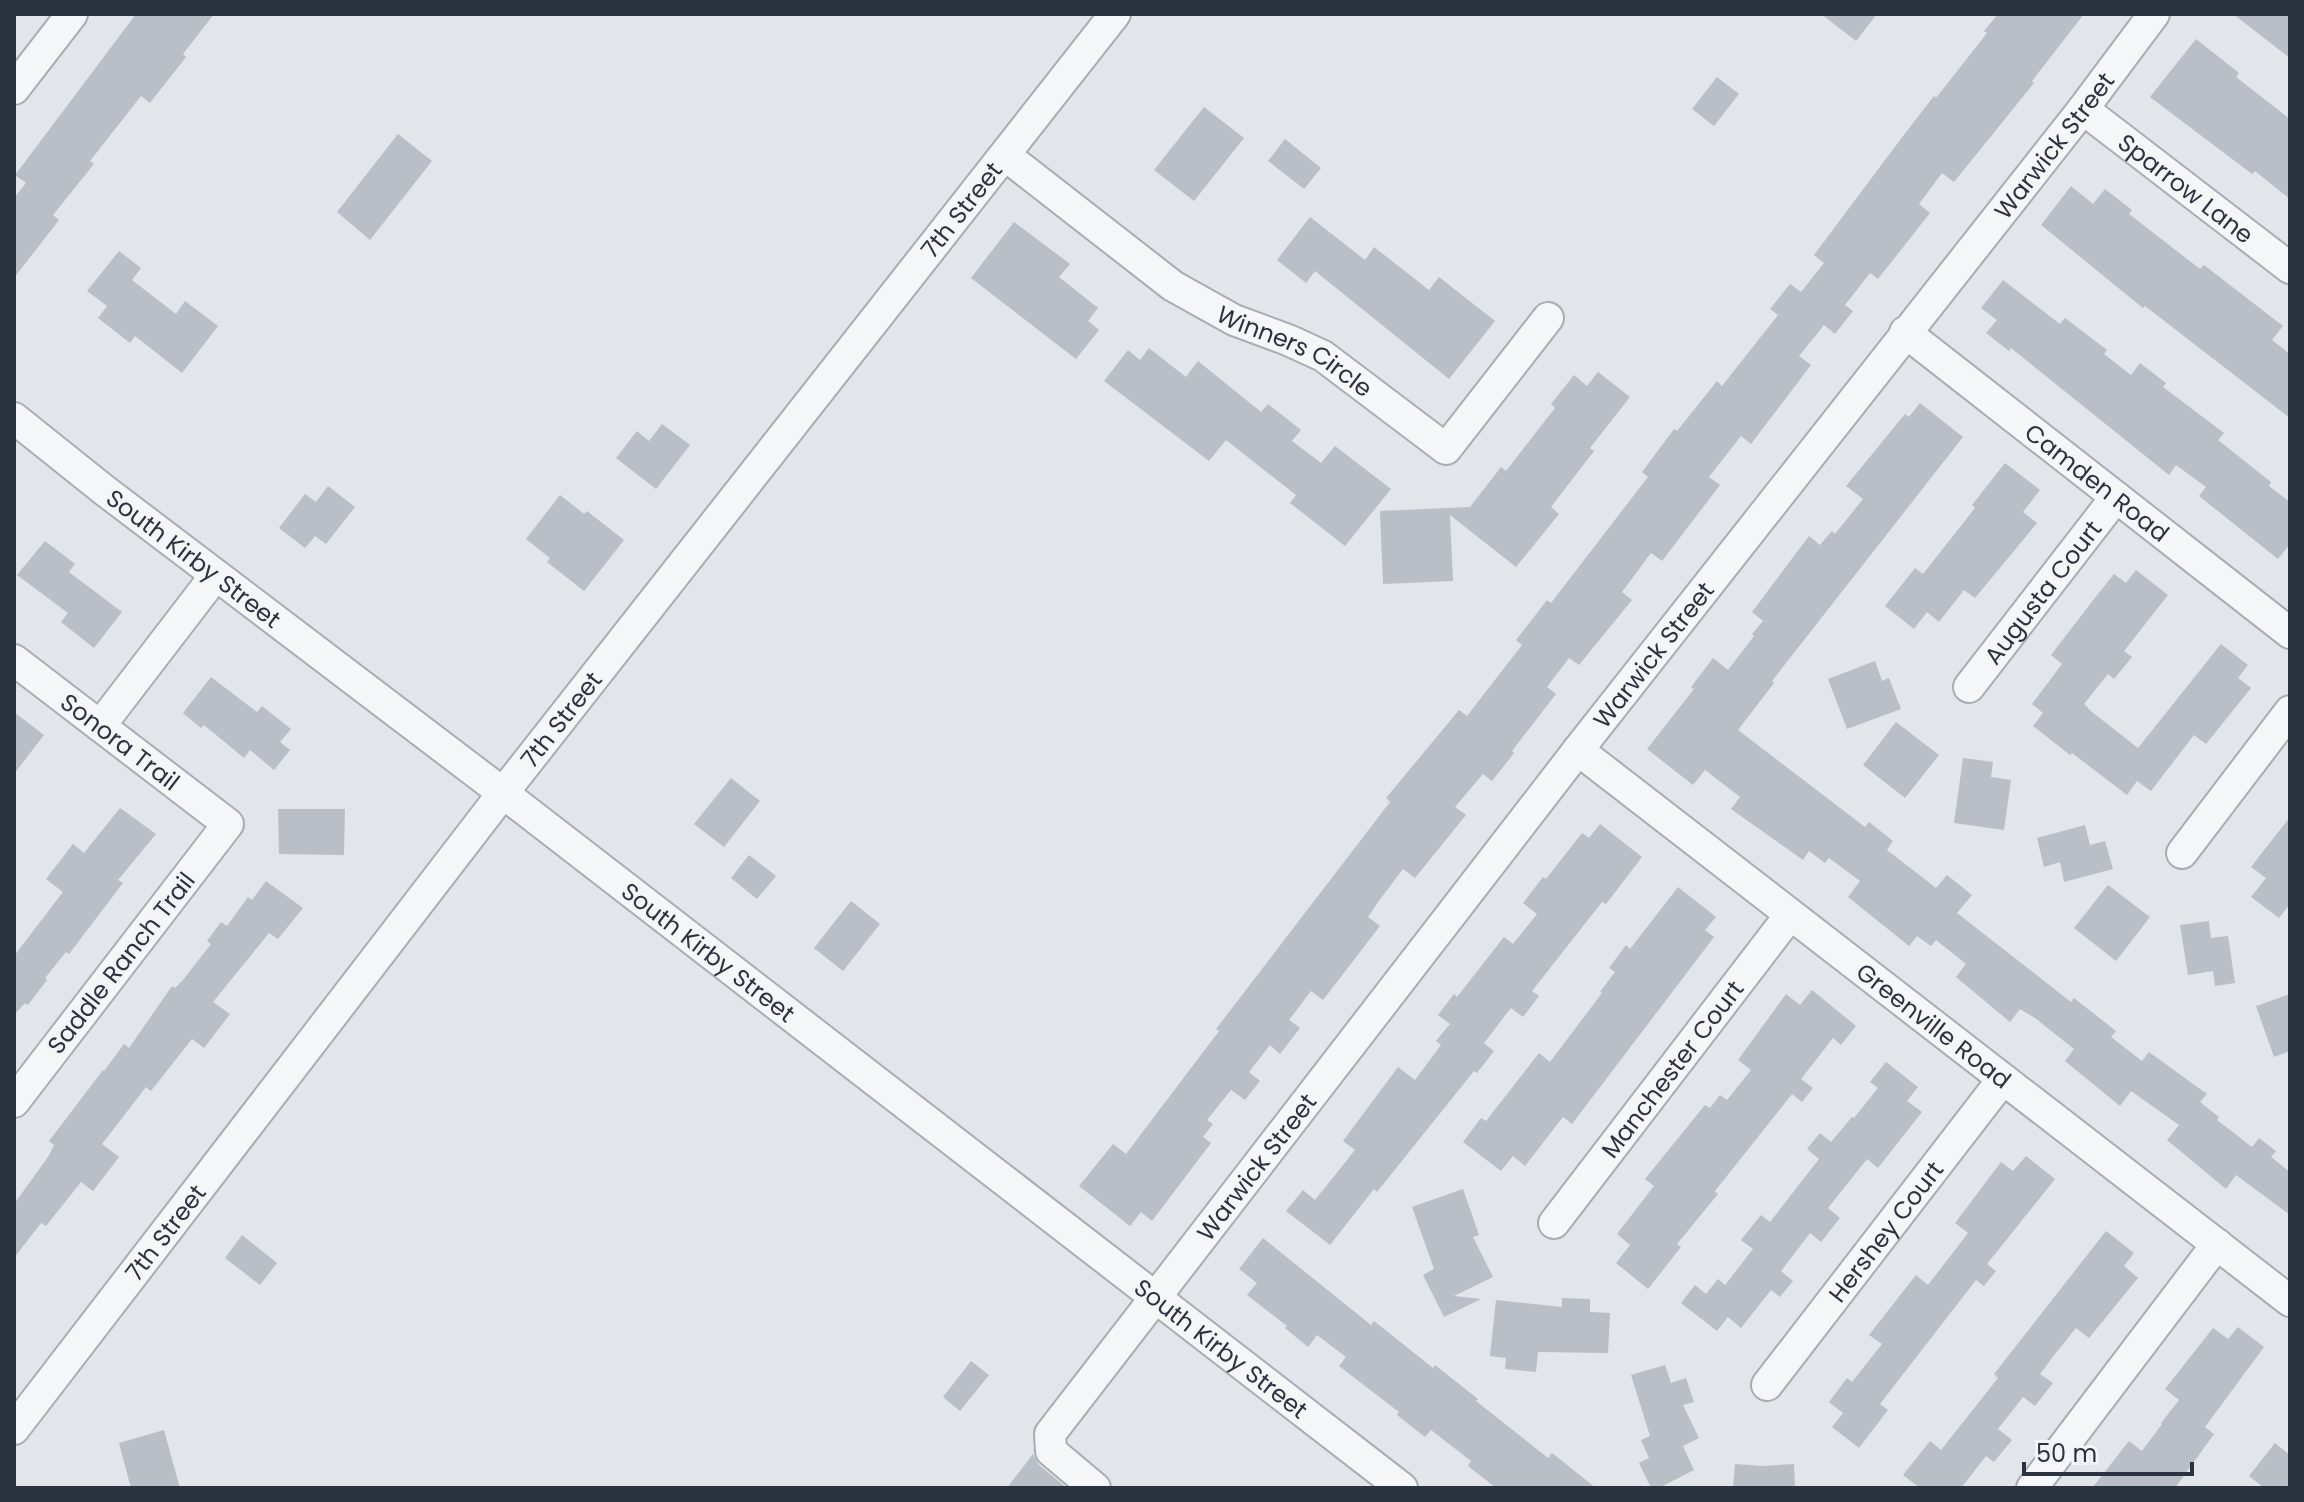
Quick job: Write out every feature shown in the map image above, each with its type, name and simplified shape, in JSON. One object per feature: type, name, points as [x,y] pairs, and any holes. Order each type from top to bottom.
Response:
[{"type":"street","points":[[14,89],[72,14]]},
{"type":"street","name":"7th Street","points":[[14,1429],[503,793],[1115,14]]},
{"type":"street","name":"Warwick Street","points":[[1095,1488],[1051,1451],[1050,1434],[1578,750],[2083,109],[2154,14]]},
{"type":"street","name":"Sparrow Lane","points":[[2083,109],[2290,268]]},
{"type":"street","name":"Winners Circle","points":[[1006,156],[1173,286],[1234,320],[1323,356],[1446,449],[1548,318]]},
{"type":"street","name":"Camden Road","points":[[1905,332],[2290,633]]},
{"type":"street","name":"South Kirby Street","points":[[14,418],[215,576],[503,793],[1402,1488]]},
{"type":"street","name":"Augusta Court","points":[[1969,687],[2116,497]]},
{"type":"street","points":[[100,726],[215,576]]},
{"type":"street","name":"Sonora Trail","points":[[14,660],[228,824]]},
{"type":"street","points":[[2182,853],[2290,711]]},
{"type":"street","name":"Greenville Road","points":[[1578,750],[2290,1301]]},
{"type":"street","name":"Saddle Ranch Trail","points":[[14,1102],[228,824]]},
{"type":"street","name":"Manchester Court","points":[[1554,1223],[1790,915]]},
{"type":"street","name":"Hershey Court","points":[[1767,1385],[2003,1079]]},
{"type":"street","points":[[2032,1488],[2217,1244]]},
{"type":"building","points":[[136,14],[214,14],[150,103],[141,96],[90,161],[94,164],[53,215],[59,220],[14,278],[14,198],[26,183],[15,175]]},
{"type":"building","points":[[1821,14],[1877,14],[1856,41]]},
{"type":"building","points":[[1998,14],[2084,14],[2032,81],[2034,83],[1954,182],[1942,173],[1919,204],[1930,213],[1878,279],[1870,273],[1845,305],[1853,311],[1835,334],[1824,325],[1799,356],[1811,365],[1751,444],[1741,436],[1709,477],[1720,485],[1662,561],[1651,553],[1622,592],[1632,600],[1579,665],[1569,658],[1547,687],[1556,694],[1492,781],[1483,774],[1455,807],[1466,815],[1415,878],[1403,869],[1368,917],[1380,926],[1323,1000],[1311,991],[1289,1020],[1300,1028],[1280,1054],[1270,1045],[1249,1072],[1260,1081],[1245,1100],[1231,1090],[1207,1120],[1213,1124],[1203,1137],[1211,1143],[1152,1221],[1141,1212],[1130,1226],[1079,1186],[1113,1144],[1126,1154],[1219,1031],[1216,1029],[1390,802],[1386,798],[1459,710],[1467,716],[1522,645],[1516,640],[1547,600],[1551,603],[1648,477],[1642,472],[1674,429],[1677,431],[1717,381],[1722,386],[1778,315],[1770,309],[1790,284],[1801,292],[1824,263],[1814,255],[1934,96],[1936,98],[1987,33],[1984,31]]},
{"type":"building","points":[[2233,14],[2290,14],[2290,58]]},
{"type":"building","points":[[2196,39],[2239,73],[2236,77],[2290,119],[2290,199],[2150,97]]},
{"type":"building","points":[[1717,77],[1739,94],[1714,126],[1692,109]]},
{"type":"building","points":[[1204,107],[1244,138],[1194,201],[1154,170]]},
{"type":"building","points":[[398,134],[432,161],[370,240],[337,212]]},
{"type":"building","points":[[1285,139],[1321,168],[1304,189],[1268,161]]},
{"type":"building","points":[[2071,186],[2093,204],[2105,189],[2132,210],[2129,214],[2200,269],[2204,265],[2283,326],[2272,340],[2290,354],[2290,418],[2145,306],[2143,308],[2041,225]]},
{"type":"building","points":[[1310,217],[1365,260],[1374,247],[1429,290],[1439,277],[1495,321],[1449,379],[1315,271],[1306,283],[1277,260]]},
{"type":"building","points":[[1014,222],[1070,264],[1059,277],[1098,308],[1088,321],[1099,330],[1076,359],[971,278]]},
{"type":"building","points":[[119,251],[141,268],[132,280],[176,314],[185,301],[218,326],[182,373],[135,336],[130,343],[98,318],[107,306],[87,291]]},
{"type":"building","points":[[2003,280],[2060,324],[2065,318],[2107,350],[2104,354],[2131,375],[2140,363],[2166,383],[2163,387],[2224,433],[2218,440],[2271,482],[2269,486],[2290,502],[2290,544],[2278,559],[2199,496],[2206,487],[2176,465],[2169,475],[2011,348],[2009,351],[1986,333],[1997,320],[1981,308]]},
{"type":"building","points":[[1149,348],[1186,377],[1198,361],[1261,412],[1268,404],[1301,430],[1292,441],[1321,463],[1335,446],[1391,489],[1345,546],[1290,503],[1296,495],[1226,440],[1209,461],[1104,381],[1128,350],[1140,360]]},
{"type":"building","points":[[1598,372],[1630,397],[1590,448],[1594,451],[1551,507],[1559,514],[1516,567],[1450,515],[1453,581],[1383,584],[1380,511],[1470,507],[1501,467],[1506,471],[1555,408],[1551,404],[1574,375],[1587,386]]},
{"type":"building","points":[[1920,403],[1963,437],[1772,681],[1774,683],[1738,730],[1865,827],[1869,822],[1893,841],[1887,850],[1936,888],[1947,875],[1972,895],[1957,913],[2071,1002],[2074,998],[2116,1031],[2111,1037],[2142,1061],[2149,1052],[2207,1094],[2200,1102],[2219,1117],[2217,1120],[2252,1147],[2259,1138],[2276,1151],[2271,1157],[2290,1172],[2290,1215],[2236,1175],[2226,1189],[2167,1140],[2179,1125],[2131,1091],[2120,1106],[2065,1061],[2074,1049],[2035,1018],[2020,1009],[2010,1022],[1956,977],[1966,964],[1936,940],[1931,946],[1917,936],[1909,946],[1848,897],[1860,881],[1829,858],[1825,863],[1809,851],[1803,860],[1731,809],[1740,797],[1705,770],[1693,785],[1647,749],[1694,689],[1691,687],[1713,658],[1728,670],[1754,636],[1752,634],[1763,621],[1752,612],[1809,536],[1820,545],[1832,531],[1835,534],[1863,499],[1846,486],[1905,414],[1909,417]]},
{"type":"building","points":[[662,424],[690,445],[656,489],[616,458],[637,431],[649,441]]},
{"type":"building","points":[[2005,463],[2040,490],[2023,512],[2037,523],[1975,598],[1964,590],[1939,622],[1927,612],[1914,629],[1885,606],[1915,568],[1923,574],[1975,508],[1972,505]]},
{"type":"building","points":[[328,486],[355,507],[326,544],[315,536],[305,548],[279,528],[305,494],[316,502]]},
{"type":"building","points":[[560,495],[584,514],[587,511],[624,540],[584,591],[547,562],[550,558],[526,539]]},
{"type":"building","points":[[45,541],[75,564],[69,572],[122,612],[94,648],[61,622],[68,613],[17,575]]},
{"type":"building","points":[[2136,570],[2168,595],[2124,651],[2132,657],[2114,679],[2108,674],[2084,704],[2138,748],[2221,644],[2248,665],[2238,678],[2251,688],[2206,744],[2194,735],[2151,791],[2137,781],[2127,795],[2033,726],[2043,713],[2032,704],[2062,664],[2051,655],[2094,599],[2114,574],[2126,583]]},
{"type":"building","points":[[1875,661],[1882,681],[1889,678],[1901,709],[1847,729],[1828,679]]},
{"type":"building","points":[[211,677],[257,712],[262,706],[291,729],[280,742],[290,750],[274,770],[250,750],[244,758],[204,725],[201,728],[183,713]]},
{"type":"building","points":[[14,712],[44,735],[14,774]]},
{"type":"building","points":[[1896,722],[1939,755],[1905,798],[1863,765]]},
{"type":"building","points":[[1963,758],[1993,762],[1991,777],[2011,780],[2004,830],[1954,823]]},
{"type":"building","points":[[731,778],[760,801],[724,847],[694,824]]},
{"type":"building","points":[[120,808],[156,834],[118,880],[123,883],[69,954],[66,952],[45,978],[47,980],[28,1005],[25,1003],[14,1015],[14,956],[63,892],[46,879],[73,844],[84,853]]},
{"type":"building","points":[[278,809],[345,809],[344,855],[279,854]]},
{"type":"building","points":[[2290,817],[2290,904],[2279,918],[2251,897],[2266,878],[2251,867]]},
{"type":"building","points":[[1600,824],[1642,857],[1532,991],[1539,996],[1523,1017],[1511,1008],[1484,1043],[1494,1051],[1477,1073],[1474,1071],[1377,1192],[1374,1189],[1330,1245],[1286,1211],[1303,1190],[1315,1200],[1355,1150],[1343,1141],[1398,1067],[1415,1080],[1441,1045],[1436,1041],[1450,1024],[1438,1015],[1454,994],[1457,997],[1504,937],[1513,944],[1537,914],[1523,903],[1582,833],[1589,838]]},
{"type":"building","points":[[2085,825],[2090,845],[2105,841],[2113,869],[2064,882],[2060,862],[2044,867],[2037,838]]},
{"type":"building","points":[[749,855],[776,876],[757,899],[731,878]]},
{"type":"building","points":[[266,881],[303,908],[278,939],[269,933],[213,1002],[230,1014],[204,1048],[192,1039],[151,1091],[146,1087],[102,1144],[119,1157],[93,1191],[81,1182],[46,1226],[41,1223],[14,1258],[14,1204],[48,1157],[54,1145],[49,1141],[124,1044],[129,1048],[172,986],[175,988],[183,980],[211,944],[207,941],[221,922],[227,926],[248,897],[252,900]]},
{"type":"building","points":[[2108,885],[2150,917],[2116,961],[2074,928]]},
{"type":"building","points":[[1678,887],[1716,917],[1705,930],[1714,937],[1572,1124],[1563,1117],[1525,1166],[1513,1156],[1501,1171],[1463,1142],[1481,1118],[1486,1121],[1539,1053],[1550,1062],[1602,993],[1615,972],[1609,968],[1626,945],[1630,949]]},
{"type":"building","points":[[851,901],[880,924],[843,971],[814,948]]},
{"type":"building","points":[[2209,921],[2211,938],[2228,936],[2235,983],[2215,986],[2213,971],[2188,975],[2180,925]]},
{"type":"building","points":[[1812,990],[1856,1026],[1841,1045],[1833,1038],[1801,1079],[1813,1088],[1802,1102],[1792,1094],[1715,1191],[1718,1194],[1677,1244],[1681,1247],[1648,1289],[1616,1263],[1630,1245],[1617,1234],[1654,1186],[1645,1179],[1705,1105],[1710,1108],[1720,1095],[1727,1100],[1751,1070],[1738,1060],[1786,994],[1800,1005]]},
{"type":"building","points":[[2290,994],[2290,1051],[2274,1057],[2256,1006]]},
{"type":"building","points":[[1886,1062],[1918,1087],[1907,1101],[1922,1112],[1878,1168],[1867,1159],[1828,1208],[1840,1218],[1821,1242],[1810,1233],[1781,1271],[1793,1281],[1780,1297],[1771,1290],[1741,1328],[1728,1317],[1717,1331],[1681,1303],[1695,1285],[1706,1294],[1718,1279],[1725,1285],[1753,1249],[1741,1240],[1761,1215],[1770,1222],[1819,1159],[1807,1149],[1820,1133],[1831,1142],[1854,1118],[1878,1088],[1870,1082]]},
{"type":"building","points":[[2026,1156],[2055,1179],[1987,1264],[1996,1271],[1984,1286],[1976,1280],[1880,1404],[1888,1410],[1859,1448],[1832,1427],[1843,1413],[1829,1402],[1847,1378],[1852,1382],[1882,1344],[1869,1335],[1916,1275],[1928,1285],[1968,1233],[1955,1223],[2001,1162],[2013,1171]]},
{"type":"building","points":[[1463,1189],[1479,1235],[1473,1237],[1493,1277],[1454,1296],[1481,1299],[1444,1317],[1423,1275],[1434,1269],[1412,1207]]},
{"type":"building","points":[[2106,1231],[2134,1253],[2124,1266],[2138,1278],[2089,1338],[2076,1328],[2055,1354],[2040,1374],[2053,1383],[2035,1406],[2023,1397],[1998,1429],[2012,1440],[1994,1462],[1986,1456],[1961,1488],[1920,1488],[1903,1475],[1930,1441],[1941,1450],[1998,1378],[1994,1374]]},
{"type":"building","points":[[242,1235],[277,1263],[260,1285],[225,1258]]},
{"type":"building","points":[[1263,1238],[1371,1325],[1374,1321],[1433,1368],[1435,1365],[1548,1458],[1552,1453],[1596,1488],[1496,1488],[1468,1466],[1471,1461],[1431,1430],[1425,1437],[1397,1415],[1399,1412],[1339,1366],[1346,1357],[1317,1335],[1308,1347],[1247,1295],[1257,1283],[1239,1269]]},
{"type":"building","points":[[1562,1298],[1590,1299],[1590,1312],[1610,1313],[1608,1353],[1538,1352],[1536,1372],[1505,1369],[1506,1358],[1490,1356],[1496,1300],[1562,1307]]},
{"type":"building","points":[[2238,1327],[2264,1347],[2205,1427],[2214,1434],[2175,1488],[2092,1488],[2129,1441],[2142,1451],[2179,1400],[2165,1389],[2213,1328],[2228,1339]]},
{"type":"building","points":[[971,1361],[989,1375],[960,1411],[943,1397]]},
{"type":"building","points":[[1665,1365],[1671,1383],[1686,1378],[1694,1402],[1683,1405],[1699,1438],[1683,1446],[1694,1470],[1659,1488],[1651,1488],[1639,1463],[1649,1458],[1641,1440],[1650,1436],[1631,1375]]},
{"type":"building","points":[[164,1430],[180,1488],[131,1488],[119,1443]]},
{"type":"building","points":[[2275,1443],[2290,1455],[2290,1488],[2264,1488],[2249,1476]]},
{"type":"building","points":[[1033,1454],[1039,1465],[1067,1488],[1007,1488]]},
{"type":"building","points":[[1735,1464],[1794,1464],[1795,1488],[1733,1488]]}]
